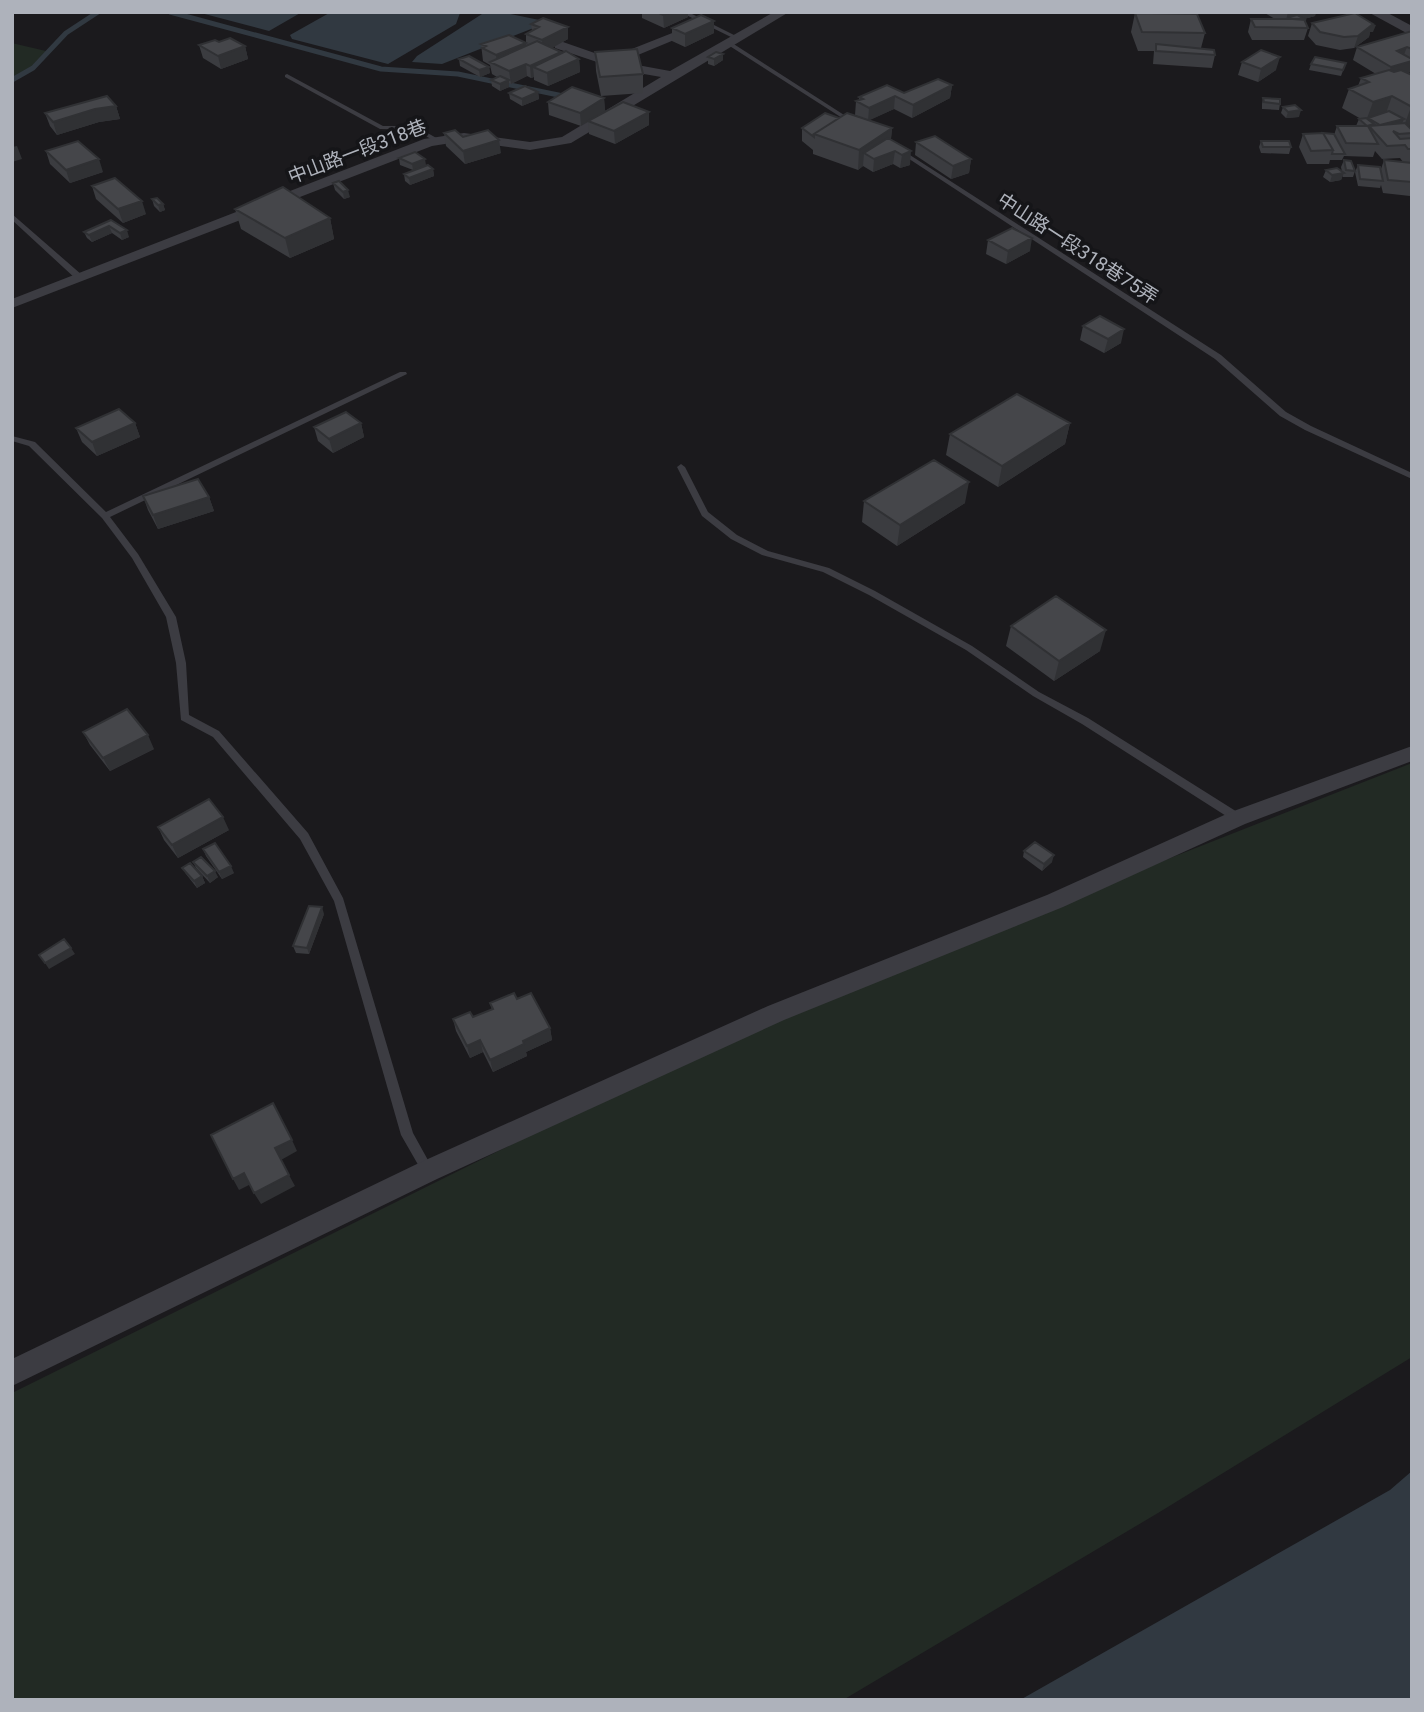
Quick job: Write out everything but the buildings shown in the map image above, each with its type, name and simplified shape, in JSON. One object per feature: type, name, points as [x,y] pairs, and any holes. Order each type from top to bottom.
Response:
[{"type":"street","name":"中山路一段318巷","points":[[12,304],[438,140],[449,137],[480,138],[530,146],[566,140],[676,76],[731,39],[783,12]]},
{"type":"street","points":[[1375,12],[1412,32]]},
{"type":"street","points":[[608,62],[704,24]]},
{"type":"street","points":[[559,45],[608,62],[676,76]]},
{"type":"street","points":[[12,1373],[428,1171],[776,1013],[1055,901],[1238,818],[1412,752]]},
{"type":"lane","points":[[683,12],[731,39],[863,128]]},
{"type":"lane","points":[[287,76],[382,128],[415,128],[438,140]]},
{"type":"lane","name":"中山路一段318巷75弄","points":[[886,142],[1218,357],[1283,414],[1308,429],[1412,476]]},
{"type":"lane","points":[[12,216],[79,277]]},
{"type":"lane","points":[[105,516],[403,374]]},
{"type":"lane","points":[[12,438],[32,444],[105,516],[135,556],[171,617],[180,663],[184,717],[216,734],[304,836],[339,901],[407,1135],[428,1171]]},
{"type":"lane","points":[[681,467],[705,514],[734,537],[765,553],[827,570],[872,593],[969,649],[1036,694],[1085,721],[1238,818]]},
{"type":"shaded area","points":[[197,12],[302,12],[269,31]]},
{"type":"shaded area","points":[[331,12],[460,13],[456,24],[388,64],[292,39],[290,35]]},
{"type":"shaded area","points":[[501,12],[549,22],[442,64],[412,62],[417,56],[482,14]]},
{"type":"shaded area","points":[[12,43],[46,51],[25,73],[12,77]]},
{"type":"shaded area","points":[[1412,763],[1412,1357],[1158,1513],[843,1700],[12,1700],[12,1393],[776,1013]]},
{"type":"shaded area","points":[[1412,1471],[1412,1700],[1020,1700],[1390,1490]]},
{"type":"waterway","points":[[12,80],[33,68],[66,33],[98,12]]},
{"type":"waterway","points":[[170,12],[381,69],[458,74],[568,97]]}]
